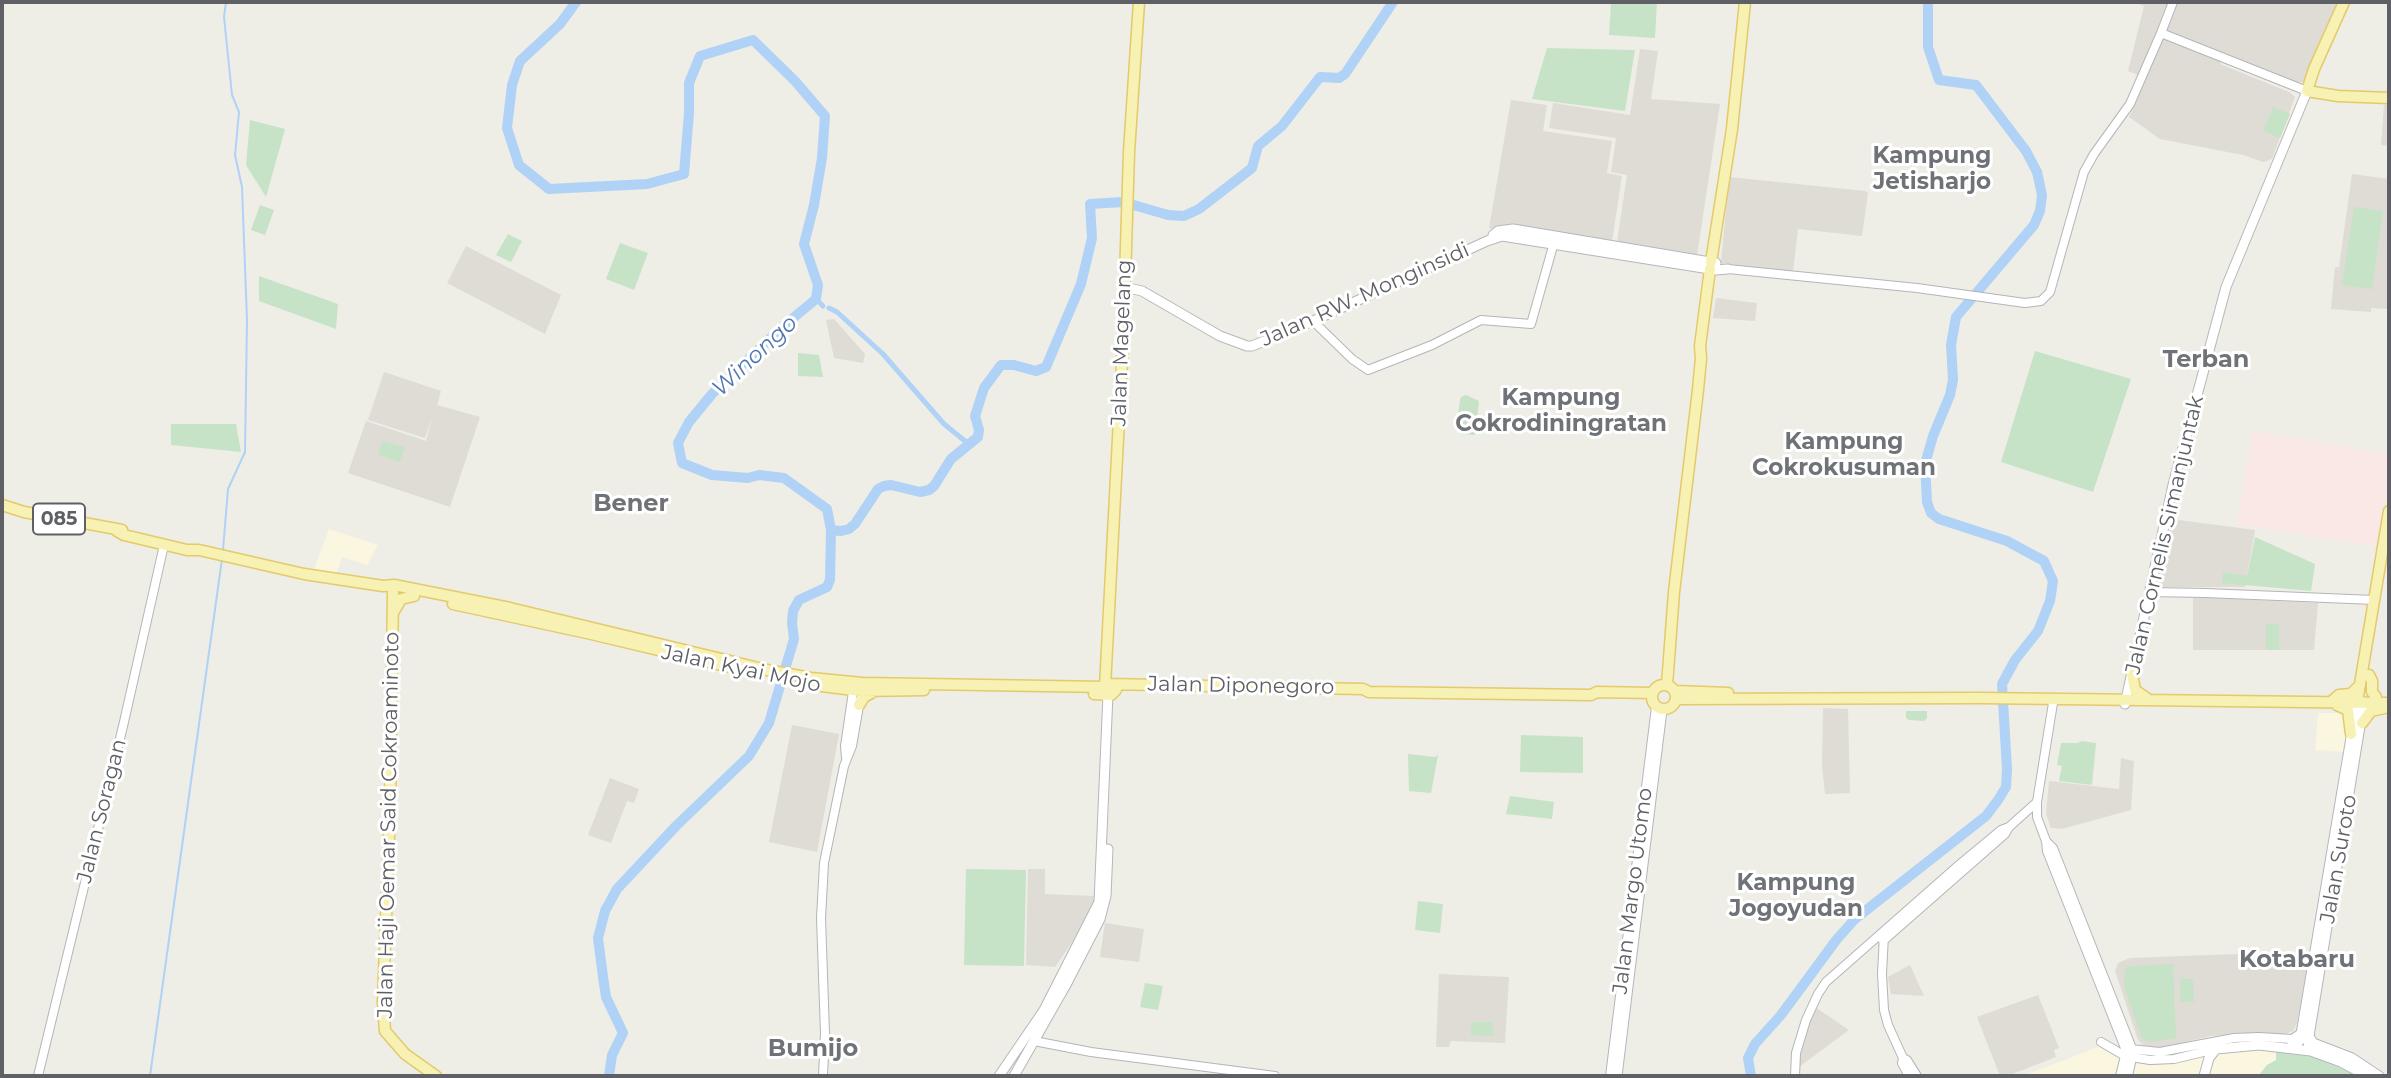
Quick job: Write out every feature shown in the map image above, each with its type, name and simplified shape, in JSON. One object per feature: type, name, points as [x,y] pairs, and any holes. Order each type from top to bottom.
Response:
[{"type":"main road","name":"Jalan Magelang","points":[[1110,689],[1130,194],[1141,2]]},
{"type":"main road","points":[[1701,358],[1706,344],[1713,266],[1723,210],[1721,202],[1732,129],[1745,2]]},
{"type":"main road","points":[[2344,2],[2317,73],[2307,91],[2341,97],[2389,98]]},
{"type":"main road","name":"Jalan Cornelis Simanjuntak","points":[[2129,688],[2173,485],[2226,287],[2307,91]]},
{"type":"main road","name":"Jalan RW. Monginsidi","points":[[1128,287],[1220,336],[1247,346],[1313,321],[1487,241],[1510,236],[1555,240],[1728,269]]},
{"type":"main road","points":[[1656,702],[1673,706],[1670,690],[1672,617],[1701,358],[1700,346],[1708,281],[1713,266]]},
{"type":"main road","name":"085","points":[[2,505],[117,531],[125,530],[189,545],[199,550]]},
{"type":"main road","points":[[2360,702],[2368,675],[2389,511]]},
{"type":"main road","points":[[117,531],[164,545],[199,550]]},
{"type":"main road","name":"Jalan Kyai Mojo","points":[[199,550],[304,574],[367,584],[390,594],[587,625],[766,673]]},
{"type":"main road","points":[[2360,702],[2360,684],[2389,551]]},
{"type":"main road","points":[[367,584],[382,592],[388,601],[390,594],[401,599],[414,596]]},
{"type":"main road","name":"Jalan Kyai Mojo","points":[[390,594],[414,596],[810,681],[876,691],[1004,689]]},
{"type":"main road","name":"Jalan Haji Oemar Said Cokroaminoto","points":[[390,594],[390,808],[383,1002],[386,1031],[405,1054],[436,1076]]},
{"type":"main road","points":[[2132,674],[2133,686],[2138,694],[2157,701]]},
{"type":"main road","points":[[2368,675],[2376,697]]},
{"type":"main road","name":"Jalan Kyai Mojo","points":[[810,681],[841,689],[1110,689]]},
{"type":"main road","points":[[2331,702],[2338,696],[2351,694],[2360,684]]},
{"type":"main road","points":[[2122,701],[2129,688]]},
{"type":"main road","points":[[841,689],[855,705],[866,695],[876,691]]},
{"type":"main road","points":[[1014,1076],[1067,983],[1096,928],[1105,904],[1110,689]]},
{"type":"main road","points":[[999,1076],[1044,1010],[1099,902],[1110,689]]},
{"type":"main road","name":"Jalan Diponegoro","points":[[1110,689],[1363,695],[1369,692],[1591,695],[1597,699],[1656,702]]},
{"type":"main road","points":[[1656,702],[1670,690],[1775,700],[1787,697],[1980,701],[2360,702],[2389,705]]},
{"type":"main road","points":[[2038,701],[2101,704],[2122,701]]},
{"type":"main road","name":"Jalan Margo Utomo","points":[[1617,1076],[1615,1065],[1655,744],[1656,702]]},
{"type":"main road","points":[[2331,702],[2348,710],[2351,734]]},
{"type":"main road","name":"Jalan Suroto","points":[[2316,1053],[2308,1045],[2305,1033],[2362,723],[2360,702]]},
{"type":"main road","name":"Jalan Suroto","points":[[2318,957],[2351,734],[2360,702]]},
{"type":"main road","points":[[2362,723],[2371,710],[2389,705]]},
{"type":"main road","points":[[2305,1033],[2313,1043],[2352,1058],[2379,1076]]},
{"type":"main road","name":"Jalan Suroto","points":[[2290,1047],[2298,1043],[2305,1033]]},
{"type":"main road","points":[[2204,1076],[2209,1058],[2216,1049],[2259,1041],[2316,1053],[2342,1062],[2367,1076]]},
{"type":"street","points":[[1728,269],[2034,303],[2041,301],[2050,292],[2084,172],[2130,104],[2174,2]]},
{"type":"street","points":[[2161,33],[2307,91]]},
{"type":"street","points":[[1313,321],[1352,359],[1368,370],[1485,319],[1531,324],[1555,240]]},
{"type":"street","name":"Jalan Soragan","points":[[38,1076],[118,749],[164,545]]},
{"type":"street","points":[[2149,592],[2377,601]]},
{"type":"street","points":[[823,1076],[825,1033],[821,911],[824,863],[846,758],[852,746],[858,687]]},
{"type":"street","points":[[2053,703],[2037,802],[2039,821],[2046,841],[2053,848],[2123,1034],[2129,1053],[2128,1076]]},
{"type":"street","points":[[1795,1076],[1796,1053],[1801,1035],[1818,994],[1836,973],[2037,802]]},
{"type":"street","points":[[1883,941],[1911,911]]},
{"type":"street","points":[[1887,929],[1883,941],[1884,1010],[1909,1076]]},
{"type":"street","points":[[2129,1053],[2161,1052],[2224,1040],[2292,1039],[2305,1033]]},
{"type":"street","points":[[1034,1041],[1091,1052],[1274,1076]]},
{"type":"street","points":[[2101,1042],[2129,1053],[2168,1060],[2216,1049]]},
{"type":"street","points":[[2120,1076],[2129,1053]]},
{"type":"street","points":[[1903,1058],[1917,1076]]},
{"type":"street","name":"Jalan Margo Utomo","points":[[1610,1076],[1615,1065]]},
{"type":"shaded area","points":[[2135,2],[2338,2],[2307,79],[2303,82],[2296,83],[2225,53],[2220,64],[2289,92],[2295,97],[2272,159],[2263,162],[2243,155],[2160,139],[2129,117],[2146,78],[2128,71],[2144,6]]},
{"type":"shaded area","points":[[1640,49],[1658,51],[1651,99],[1720,104],[1696,262],[1616,249],[1627,175],[1611,172],[1616,138],[1549,128],[1553,103],[1630,115]]},
{"type":"shaded area","points":[[1511,100],[1547,105],[1543,131],[1612,141],[1607,173],[1622,176],[1611,248],[1489,228]]},
{"type":"shaded area","points":[[2384,105],[2389,105],[2389,146],[2381,145]]},
{"type":"shaded area","points":[[2352,174],[2389,179],[2389,309],[2371,308],[2371,312],[2331,309],[2335,267],[2339,267]]},
{"type":"shaded area","points":[[1729,177],[1865,191],[1868,193],[1862,236],[1798,229],[1793,272],[1721,263]]},
{"type":"shaded area","points":[[466,246],[561,295],[545,334],[447,283]]},
{"type":"shaded area","points":[[1716,298],[1757,303],[1755,321],[1713,318]]},
{"type":"shaded area","points":[[834,319],[865,354],[863,363],[834,358],[826,320]]},
{"type":"shaded area","points":[[384,372],[441,391],[437,405],[480,417],[450,507],[348,473],[366,421],[426,441],[432,418],[425,438],[368,420]]},
{"type":"shaded area","points":[[2252,431],[2389,454],[2389,482],[2378,547],[2237,524]]},
{"type":"shaded area","points":[[2171,519],[2255,530],[2245,587],[2156,587]]},
{"type":"shaded area","points":[[329,529],[378,545],[367,565],[342,557],[336,575],[314,569]]},
{"type":"shaded area","points":[[2193,597],[2318,603],[2314,650],[2193,650]]},
{"type":"shaded area","points":[[1823,708],[1848,709],[1850,793],[1825,794],[1822,766]]},
{"type":"shaded area","points":[[2318,713],[2345,713],[2345,752],[2315,750]]},
{"type":"shaded area","points":[[792,725],[839,734],[817,852],[769,842]]},
{"type":"shaded area","points":[[2121,758],[2134,761],[2131,810],[2062,829],[2051,828],[2046,814],[2049,781],[2119,789]]},
{"type":"shaded area","points":[[610,778],[639,789],[634,803],[627,801],[611,843],[588,835]]},
{"type":"shaded area","points":[[1028,869],[1045,869],[1045,894],[1095,896],[1094,910],[1055,967],[1026,965]]},
{"type":"shaded area","points":[[1105,923],[1144,929],[1139,962],[1100,957]]},
{"type":"shaded area","points":[[2300,954],[2306,957],[2308,964],[2297,1023],[2293,1031],[2285,1034],[2211,1036],[2155,1049],[2138,1040],[2115,971],[2118,963],[2130,958]]},
{"type":"shaded area","points":[[1910,965],[1924,996],[1891,994],[1888,977]]},
{"type":"shaded area","points":[[1439,974],[1509,977],[1505,1043],[1451,1041],[1449,1047],[1436,1047]]},
{"type":"shaded area","points":[[2038,995],[2059,1048],[2054,1050],[2056,1057],[2007,1076],[2000,1076],[1977,1017]]},
{"type":"shaded area","points":[[1812,1005],[1849,1030],[1795,1070]]},
{"type":"shaded area","points":[[2101,1046],[2118,1056],[2142,1064],[2156,1065],[2235,1049],[2259,1048],[2305,1053],[2361,1076],[2022,1076]]},
{"type":"green space","points":[[1611,2],[1657,2],[1655,38],[1609,35]]},
{"type":"green space","points":[[1547,48],[1635,50],[1625,111],[1532,99]]},
{"type":"green space","points":[[2273,107],[2290,114],[2280,138],[2263,131]]},
{"type":"green space","points":[[250,120],[285,129],[266,197],[246,165]]},
{"type":"green space","points":[[260,205],[274,210],[265,235],[251,230]]},
{"type":"green space","points":[[2354,207],[2383,211],[2372,289],[2342,285]]},
{"type":"green space","points":[[508,234],[522,241],[511,262],[496,255]]},
{"type":"green space","points":[[620,243],[648,253],[634,290],[606,279]]},
{"type":"green space","points":[[259,276],[338,304],[336,329],[259,301]]},
{"type":"green space","points":[[2035,351],[2131,379],[2093,492],[2001,462]]},
{"type":"green space","points":[[798,353],[819,355],[823,377],[798,376]]},
{"type":"green space","points":[[1466,395],[1479,401],[1475,435],[1460,434],[1461,421],[1457,421],[1461,397]]},
{"type":"green space","points":[[171,424],[236,424],[241,452],[171,445]]},
{"type":"green space","points":[[382,441],[405,447],[400,462],[378,455]]},
{"type":"green space","points":[[2255,537],[2315,564],[2311,591],[2222,583],[2223,572],[2247,576]]},
{"type":"green space","points":[[2266,624],[2279,624],[2279,650],[2266,650]]},
{"type":"green space","points":[[1906,711],[1927,711],[1927,718],[1924,721],[1909,720],[1906,718]]},
{"type":"green space","points":[[1521,735],[1583,737],[1583,773],[1520,772]]},
{"type":"green space","points":[[2061,743],[2096,743],[2092,785],[2059,781],[2062,766],[2057,765]]},
{"type":"green space","points":[[1408,754],[1438,755],[1431,793],[1409,791]]},
{"type":"green space","points":[[1510,796],[1554,802],[1552,819],[1506,814]]},
{"type":"green space","points":[[966,869],[1026,870],[1024,966],[964,965]]},
{"type":"green space","points":[[1418,901],[1443,904],[1440,933],[1415,930]]},
{"type":"green space","points":[[2173,964],[2176,1038],[2151,1042],[2141,1037],[2124,986],[2125,969],[2130,966]]},
{"type":"green space","points":[[2180,979],[2193,979],[2194,1002],[2180,1002]]},
{"type":"green space","points":[[1145,983],[1163,986],[1158,1010],[1140,1007]]},
{"type":"green space","points":[[1471,1022],[1493,1022],[1493,1036],[1471,1035]]},
{"type":"green space","points":[[2276,1050],[2315,1057],[2357,1075],[2258,1076],[2267,1065],[2276,1060]]},
{"type":"waterway","points":[[223,550],[228,489],[245,452],[247,320],[242,187],[235,155],[239,112],[232,95],[224,17],[226,2]]},
{"type":"waterway","name":"Winongo","points":[[576,2],[560,24],[520,61],[512,85],[507,128],[519,165],[549,189],[647,184],[684,174],[689,83],[700,56],[753,40],[795,81],[825,116],[822,158],[804,244],[818,285],[816,299],[780,329],[712,394],[689,422],[678,443],[682,463],[712,475],[784,478],[827,509],[831,530],[830,580],[827,587],[799,600],[793,611],[794,639],[769,723],[749,756],[677,825],[617,889],[605,911],[598,938],[603,977],[606,997],[623,1033],[612,1055],[609,1076]]},
{"type":"waterway","points":[[831,530],[849,529],[878,489],[884,486],[891,485],[920,492],[934,486],[951,459],[978,437],[975,416],[984,388],[1001,365],[1014,365],[1036,371],[1046,367],[1081,284],[1092,238],[1090,204],[1123,202],[1168,215],[1184,216],[1199,209],[1252,168],[1258,146],[1282,126],[1320,77],[1339,78],[1345,74],[1393,2]]},
{"type":"waterway","points":[[1751,1076],[1748,1058],[1755,1044],[1781,1015],[1837,939],[1855,919],[1986,816],[1998,800],[2006,787],[2007,769],[2002,684],[2015,660],[2038,631],[2050,601],[2053,581],[2044,561],[2007,541],[1939,519],[1931,513],[1927,502],[1925,464],[1950,395],[1953,380],[1951,345],[1956,317],[2034,225],[2040,211],[2042,195],[2037,172],[2026,151],[1976,85],[1939,80],[1928,47],[1928,2]]},
{"type":"waterway","points":[[816,299],[823,306]]},
{"type":"waterway","points":[[829,308],[837,312],[883,354],[944,424],[970,445]]},
{"type":"waterway","points":[[150,1076],[222,559]]},
{"type":"district","name":"Kampung Jetisharjo","points":[[1932,169]]},
{"type":"district","name":"Terban","points":[[2206,360]]},
{"type":"district","name":"Kampung Cokrodiningratan","points":[[1561,411]]},
{"type":"district","name":"Kampung Cokrokusuman","points":[[1844,455]]},
{"type":"district","name":"Bener","points":[[631,504]]},
{"type":"district","name":"Kampung Jogoyudan","points":[[1796,896]]},
{"type":"district","name":"Kotabaru","points":[[2297,960]]},
{"type":"district","name":"Bumijo","points":[[813,1049]]}]
